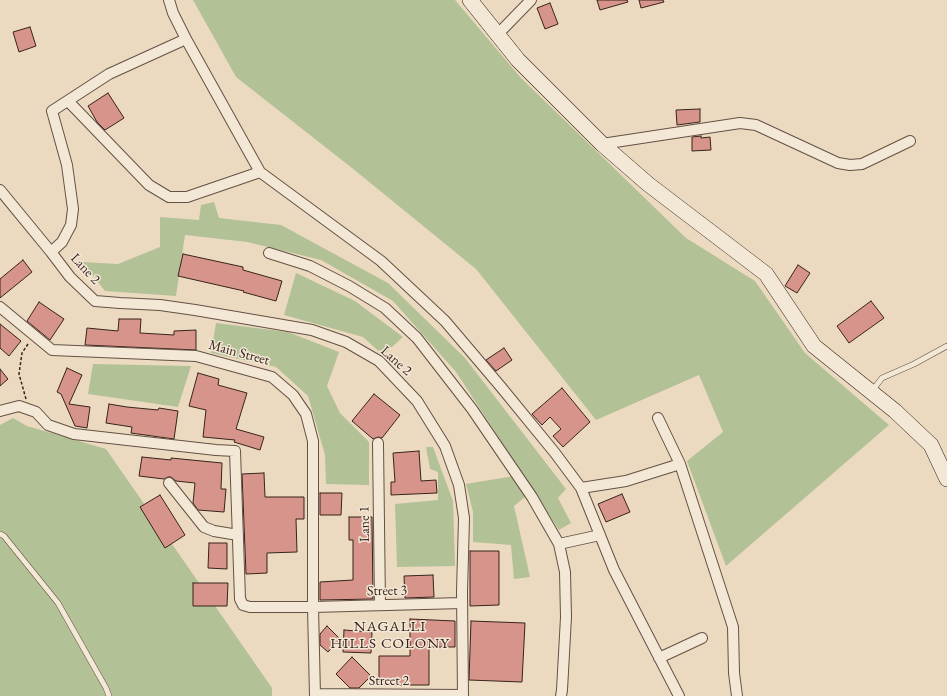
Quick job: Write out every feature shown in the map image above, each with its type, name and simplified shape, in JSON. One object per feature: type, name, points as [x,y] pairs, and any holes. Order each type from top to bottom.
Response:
[{"type":"street","points":[[169,0],[186,39],[260,172],[380,261],[445,321],[555,453],[581,488],[614,570],[680,696]]},
{"type":"street","points":[[470,0],[518,60],[602,144],[648,184],[766,274],[814,346],[895,411],[931,445],[947,479]]},
{"type":"street","points":[[498,34],[531,0]]},
{"type":"street","points":[[51,252],[62,242],[71,225],[73,209],[67,165],[52,111],[109,74],[186,39]]},
{"type":"street","points":[[68,101],[149,185],[169,197],[187,197],[260,172]]},
{"type":"street","points":[[602,144],[740,124],[756,125],[838,163],[850,165],[862,164],[910,141]]},
{"type":"street","name":"Lane 2","points":[[0,190],[70,277],[95,301],[120,304],[160,305],[312,330],[346,342],[379,362],[417,400],[445,446],[459,485],[464,518],[462,603],[463,696]]},
{"type":"street","points":[[268,253],[310,266],[349,286],[385,308],[417,338],[472,409],[532,497],[559,544],[565,572],[566,616],[561,696]]},
{"type":"street","name":"Main Street","points":[[0,307],[52,350],[196,356],[272,377],[293,394],[306,414],[313,441],[313,607],[315,695]]},
{"type":"street","points":[[0,411],[19,406],[29,409],[36,412],[48,425],[74,434],[235,451],[238,535],[214,531],[204,527],[169,483]]},
{"type":"street","points":[[658,418],[680,464],[733,627],[734,673],[737,696]]},
{"type":"street","name":"Lane 1","points":[[378,443],[380,604]]},
{"type":"street","points":[[581,488],[626,481],[680,464]]},
{"type":"street","name":"Street 3","points":[[238,535],[240,598],[243,605],[250,607],[313,607],[380,604],[462,603]]},
{"type":"street","points":[[559,544],[600,535]]},
{"type":"street","points":[[659,658],[702,638]]},
{"type":"street","name":"Street 2","points":[[315,695],[463,696]]},
{"type":"lane","points":[[871,392],[882,378],[914,364],[947,346]]},
{"type":"lane","points":[[0,534],[4,536],[58,603],[106,688],[109,696]]},
{"type":"path","points":[[29,409],[19,374],[22,353],[33,335]]},
{"type":"green space","points":[[193,0],[455,0],[521,78],[686,238],[755,281],[805,353],[889,425],[726,566],[687,461],[723,432],[699,375],[596,420],[476,269],[352,168],[236,77]]},
{"type":"green space","points":[[214,202],[219,218],[281,225],[388,283],[465,358],[566,489],[558,498],[571,523],[559,530],[456,372],[393,301],[321,260],[247,242],[185,235],[176,296],[105,291],[82,262],[118,264],[160,247],[160,217],[199,220],[201,205]]},
{"type":"green space","points":[[296,273],[355,301],[403,337],[383,355],[363,337],[284,315]]},
{"type":"green space","points":[[216,323],[288,332],[339,352],[327,386],[340,413],[369,442],[369,485],[326,484],[325,455],[308,396],[276,367],[211,353]]},
{"type":"green space","points":[[93,364],[191,366],[178,407],[88,394]]},
{"type":"green space","points":[[13,418],[27,426],[106,449],[272,688],[272,696],[0,696],[0,425]]},
{"type":"green space","points":[[426,447],[433,447],[453,501],[455,566],[397,567],[395,504],[438,500],[438,472],[430,469]]},
{"type":"green space","points":[[514,476],[525,497],[514,506],[530,577],[514,579],[511,545],[473,542],[473,512],[466,484]]},
{"type":"building","points":[[597,0],[627,0],[628,2],[600,10]]},
{"type":"building","points":[[639,0],[663,0],[664,2],[641,8]]},
{"type":"building","points":[[550,3],[558,24],[545,29],[537,8]]},
{"type":"building","points":[[30,27],[36,46],[19,52],[13,32]]},
{"type":"building","points":[[108,93],[124,118],[105,130],[97,122],[88,106]]},
{"type":"building","points":[[700,109],[700,122],[677,125],[676,110]]},
{"type":"building","points":[[701,136],[701,138],[710,137],[711,150],[692,151],[692,137]]},
{"type":"building","points":[[183,254],[243,267],[243,270],[282,281],[276,301],[243,292],[244,291],[178,276]]},
{"type":"building","points":[[23,260],[32,272],[0,298],[0,279]]},
{"type":"building","points":[[798,265],[810,273],[797,293],[785,286]]},
{"type":"building","points":[[871,301],[884,318],[849,343],[837,326]]},
{"type":"building","points":[[39,302],[64,319],[50,340],[27,321]]},
{"type":"building","points":[[119,319],[141,319],[140,333],[174,335],[174,331],[196,330],[196,350],[85,345],[87,328],[118,331]]},
{"type":"building","points":[[0,324],[21,341],[9,356],[0,348]]},
{"type":"building","points":[[504,348],[512,360],[496,371],[486,360]]},
{"type":"building","points":[[67,368],[82,375],[69,404],[90,407],[87,428],[75,426],[61,394],[57,392]]},
{"type":"building","points":[[0,369],[8,379],[0,386]]},
{"type":"building","points":[[198,373],[219,379],[218,385],[247,393],[236,429],[264,437],[260,450],[234,442],[235,440],[203,437],[206,410],[189,406]]},
{"type":"building","points":[[562,388],[590,422],[563,447],[553,436],[561,429],[550,417],[542,425],[532,414]]},
{"type":"building","points":[[374,394],[400,415],[382,438],[378,437],[373,439],[352,421]]},
{"type":"building","points":[[109,404],[178,411],[174,439],[131,433],[132,427],[106,423]]},
{"type":"building","points":[[419,451],[421,481],[436,480],[437,493],[391,495],[391,482],[395,482],[393,453]]},
{"type":"building","points":[[142,457],[222,463],[221,489],[226,489],[224,512],[198,510],[193,503],[195,483],[176,481],[171,477],[164,479],[139,476]]},
{"type":"building","points":[[264,473],[265,497],[304,497],[304,519],[296,519],[297,552],[267,553],[267,573],[246,574],[242,474]]},
{"type":"building","points":[[320,493],[342,493],[341,515],[320,515]]},
{"type":"building","points":[[622,494],[630,512],[606,522],[598,504]]},
{"type":"building","points":[[160,495],[185,535],[165,548],[140,507]]},
{"type":"building","points":[[349,517],[372,517],[373,599],[320,600],[320,582],[353,580],[353,540],[349,540]]},
{"type":"building","points":[[209,543],[227,543],[227,569],[208,568]]},
{"type":"building","points":[[470,551],[499,551],[499,605],[470,606]]},
{"type":"building","points":[[433,575],[434,597],[405,598],[404,576]]},
{"type":"building","points":[[193,583],[228,583],[227,606],[193,606]]},
{"type":"building","points":[[410,619],[455,621],[455,647],[429,647],[429,685],[379,685],[379,656],[410,656]]},
{"type":"building","points":[[471,621],[525,623],[522,682],[469,680]]},
{"type":"building","points":[[327,626],[340,639],[328,652],[320,645],[320,634]]},
{"type":"building","points":[[344,630],[372,632],[371,653],[343,652]]},
{"type":"building","points":[[352,657],[371,676],[359,688],[350,688],[336,674]]},
{"type":"district","name":"NAGALLI HILLS COLONY","points":[[390,636]]}]
